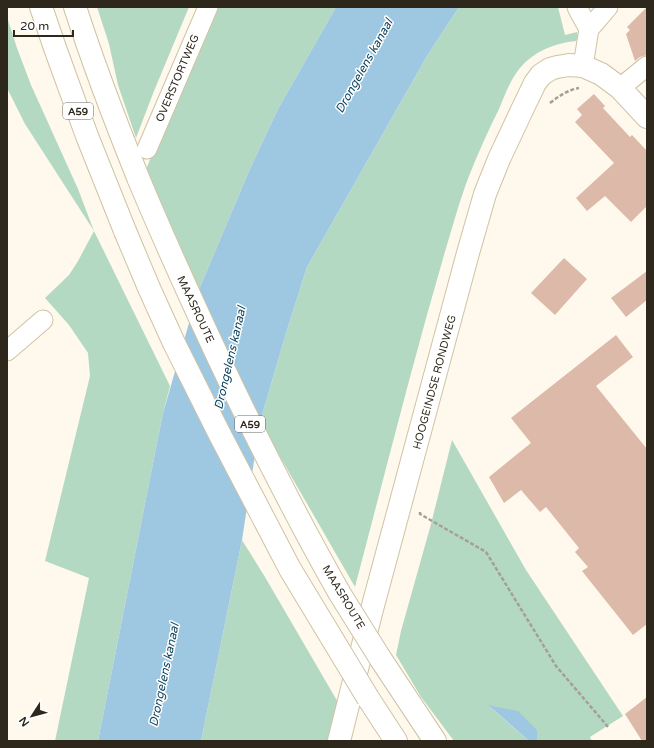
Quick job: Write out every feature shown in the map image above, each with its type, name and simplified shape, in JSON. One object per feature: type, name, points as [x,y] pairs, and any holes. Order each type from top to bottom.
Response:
[{"type":"main road","name":"A59","points":[[41,7],[87,136],[125,231],[174,343],[290,569],[368,698],[396,741]]},
{"type":"main road","name":"MAASROUTE","points":[[75,7],[112,113],[164,241],[239,401],[274,472],[341,594],[380,658],[435,741]]},
{"type":"main road","name":"HOOGEINDSE RONDWEG","points":[[339,741],[371,613],[468,253],[486,194],[499,159],[535,83],[541,75],[550,69],[557,67],[569,65],[583,66]]},
{"type":"main road","points":[[583,66],[601,74],[620,88],[647,117]]},
{"type":"street","name":"OVERSTORTWEG","points":[[147,149],[208,7]]},
{"type":"street","points":[[577,7],[589,29]]},
{"type":"street","points":[[583,66],[589,29],[608,7]]},
{"type":"street","points":[[620,88],[647,66]]},
{"type":"street","points":[[7,351],[43,320]]},
{"type":"path","points":[[546,109],[550,102],[560,95],[578,88]]},
{"type":"path","points":[[420,514],[486,552],[556,666],[609,728]]},
{"type":"green space","points":[[97,7],[189,7],[136,138],[118,85],[109,44]]},
{"type":"green space","points":[[212,7],[336,7],[278,109],[249,171],[198,292],[145,172]]},
{"type":"green space","points":[[459,7],[558,7],[565,35],[577,32],[578,36],[576,41],[545,49],[532,57],[520,68],[508,88],[472,167],[432,296],[355,587],[260,422],[307,267],[427,56]]},
{"type":"green space","points":[[7,17],[31,85],[78,189],[94,231],[25,124],[7,88]]},
{"type":"green space","points":[[94,231],[170,386],[163,413],[98,741],[55,741],[89,578],[45,561],[90,376],[88,353],[69,325],[45,298],[69,275]]},
{"type":"green space","points":[[452,440],[526,570],[623,716],[590,737],[592,741],[537,741],[537,730],[489,706],[529,741],[454,741],[421,697],[396,655],[401,631],[431,524]]},
{"type":"green space","points":[[242,540],[339,704],[330,741],[201,741]]},
{"type":"water","name":"Drongelens kanaal","points":[[336,7],[459,7],[427,56],[307,267],[260,422],[242,540],[201,741],[98,741],[163,413],[198,292],[249,171],[278,109]]},
{"type":"water","points":[[488,705],[518,711],[537,730],[537,741],[529,741]]},
{"type":"building","points":[[647,7],[647,55],[640,57],[635,61],[626,34],[630,30],[627,27]]},
{"type":"building","points":[[594,94],[605,106],[603,108],[630,137],[632,135],[647,151],[647,206],[631,222],[605,196],[587,211],[576,198],[614,163],[575,122],[582,115],[577,109]]},
{"type":"building","points":[[564,258],[587,279],[555,315],[531,293]]},
{"type":"building","points":[[647,271],[647,300],[626,317],[611,298]]},
{"type":"building","points":[[616,335],[633,357],[596,386],[647,449],[647,624],[633,635],[582,571],[588,567],[575,552],[579,548],[546,507],[540,512],[521,490],[504,503],[489,477],[531,443],[511,418]]},
{"type":"building","points":[[647,697],[647,741],[642,741],[625,714]]}]
